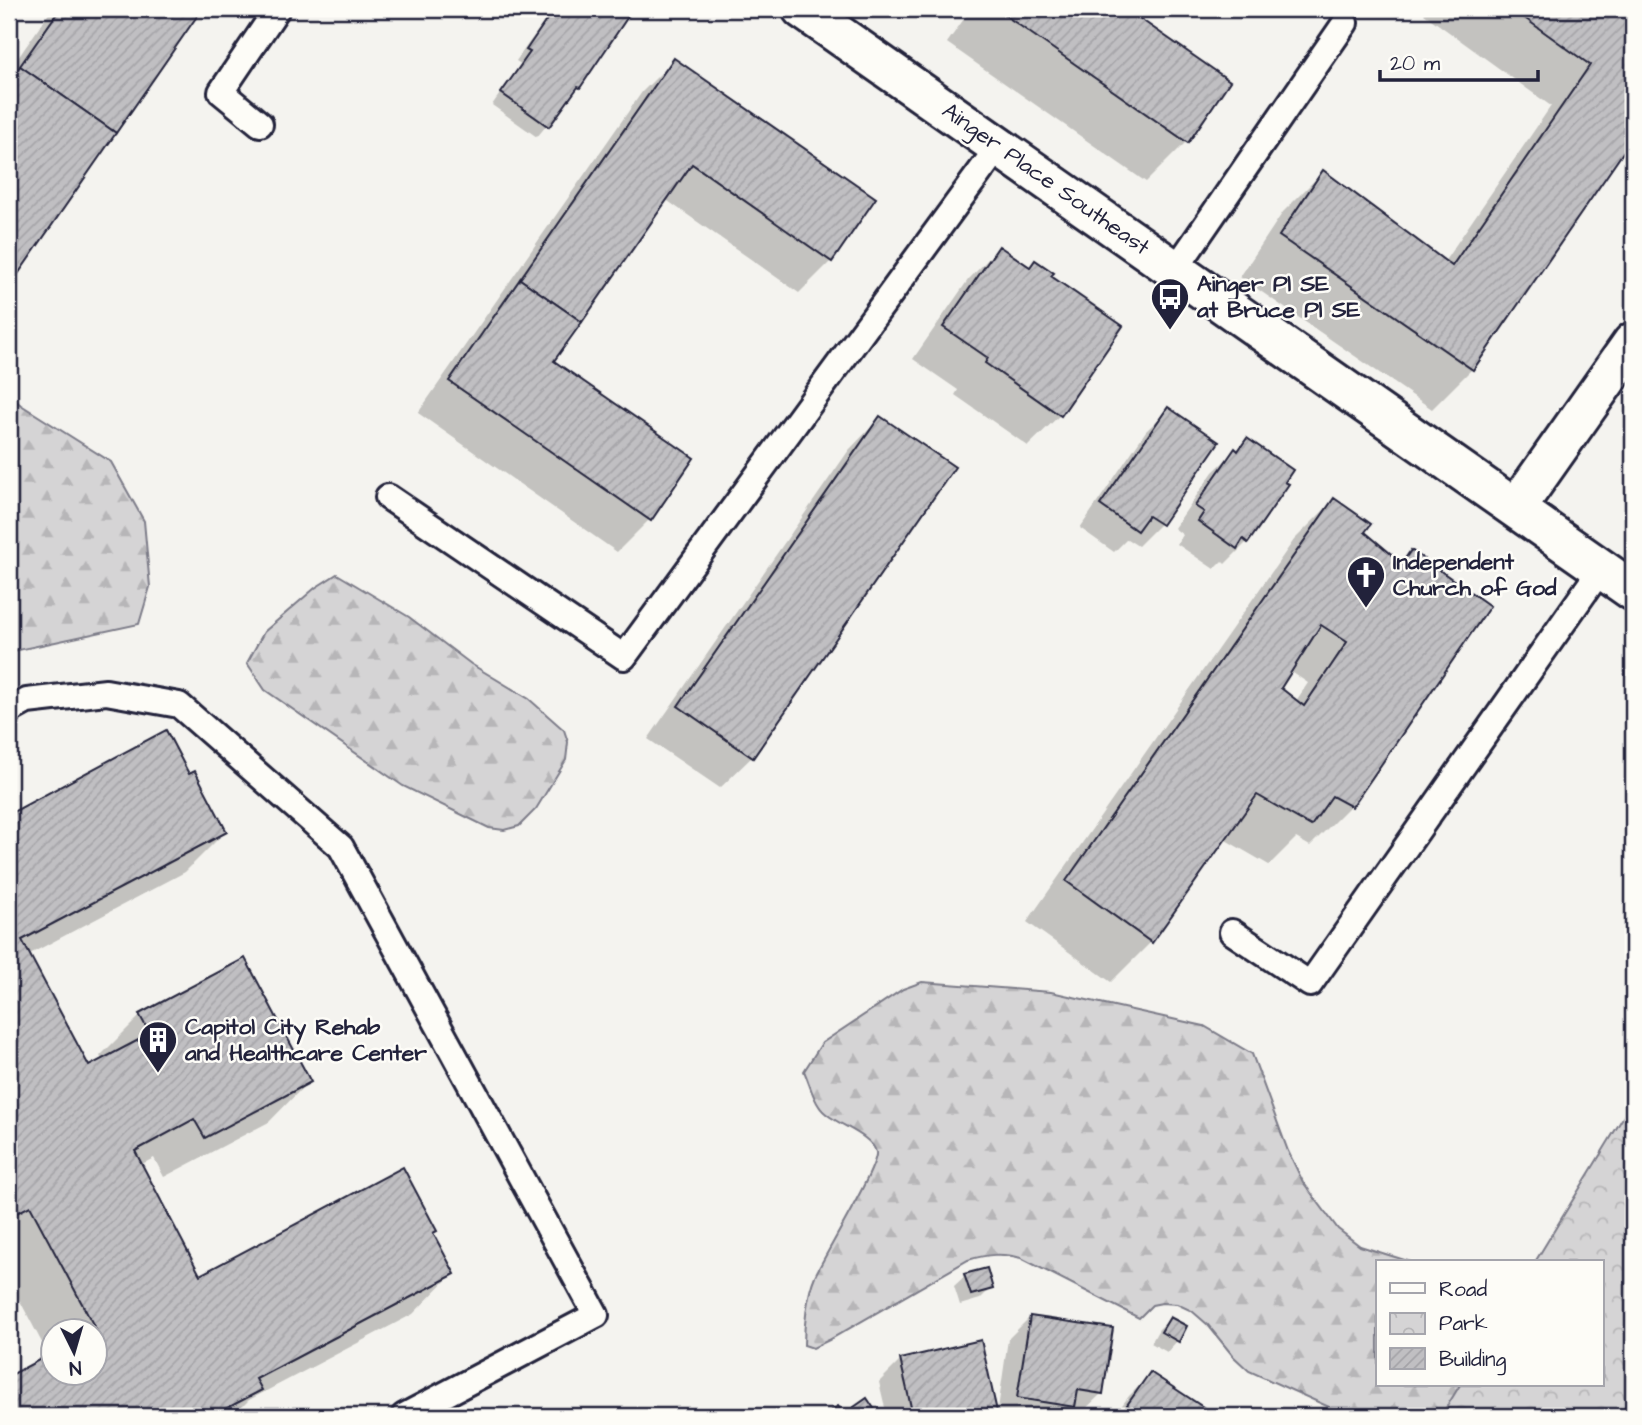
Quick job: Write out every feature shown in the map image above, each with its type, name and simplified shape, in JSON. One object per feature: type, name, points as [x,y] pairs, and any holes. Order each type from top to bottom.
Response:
[{"type":"street","name":"Ainger Place Southeast","points":[[802,9],[1633,591]]},
{"type":"street","points":[[1516,509],[1633,342]]},
{"type":"lane","points":[[260,124],[221,92],[277,9]]},
{"type":"lane","points":[[1175,270],[1345,23]]},
{"type":"lane","points":[[388,498],[624,657],[999,146]]},
{"type":"lane","points":[[1232,932],[1310,984],[1601,569]]},
{"type":"lane","points":[[9,711],[27,701],[106,692],[179,705],[341,846],[596,1315],[404,1416]]},
{"type":"green space","points":[[9,395],[111,462],[144,521],[150,587],[139,624],[9,652]]},
{"type":"green space","points":[[337,574],[409,617],[471,664],[529,699],[564,730],[568,742],[566,760],[536,809],[519,826],[504,830],[489,828],[403,786],[265,690],[247,663],[264,632],[315,588]]},
{"type":"green space","points":[[922,982],[1051,992],[1204,1026],[1252,1054],[1288,1151],[1303,1182],[1338,1229],[1360,1246],[1405,1260],[1376,1260],[1376,1386],[1604,1386],[1602,1260],[1623,1170],[1633,1416],[1349,1416],[1249,1371],[1192,1311],[1177,1304],[1162,1303],[1152,1305],[1139,1318],[1021,1258],[1008,1255],[989,1255],[968,1260],[829,1340],[813,1348],[804,1345],[806,1310],[812,1283],[869,1174],[876,1152],[866,1139],[824,1112],[814,1098],[804,1071],[822,1043],[903,989]]},
{"type":"green space","points":[[1633,1101],[1633,1416],[1441,1416],[1459,1386],[1604,1386],[1604,1260],[1536,1260]]},
{"type":"building","points":[[60,9],[202,9],[116,133],[20,66]]},
{"type":"building","points":[[554,9],[633,9],[580,88],[578,87],[549,127],[501,93],[530,52],[526,50]]},
{"type":"building","points":[[996,9],[1126,9],[1230,81],[1188,143]]},
{"type":"building","points":[[1512,9],[1633,9],[1633,138],[1473,370],[1279,236],[1323,170],[1452,266],[1590,65]]},
{"type":"building","points":[[674,58],[876,198],[832,262],[692,164],[582,322],[520,279]]},
{"type":"building","points":[[20,66],[116,133],[9,287],[9,82]]},
{"type":"building","points":[[999,246],[1030,267],[1035,260],[1054,273],[1051,276],[1123,326],[1061,416],[985,363],[988,358],[943,327]]},
{"type":"building","points":[[520,279],[582,322],[554,361],[694,458],[651,521],[449,381]]},
{"type":"building","points":[[1168,407],[1219,442],[1162,525],[1148,516],[1137,531],[1100,505]]},
{"type":"building","points":[[880,416],[955,467],[753,758],[678,706]]},
{"type":"building","points":[[1247,438],[1293,470],[1285,482],[1289,484],[1248,543],[1243,539],[1237,549],[1198,521],[1204,512],[1195,506],[1235,448],[1238,451]]},
{"type":"building","points":[[1334,498],[1371,524],[1365,532],[1402,563],[1411,550],[1490,606],[1352,807],[1332,796],[1311,826],[1257,795],[1152,943],[1066,881]],"holes":[[[1321,625],[1347,642],[1304,706],[1281,688]]]},
{"type":"building","name":"Capitol City Rehab and Healthcare Center","points":[[166,730],[189,774],[195,771],[227,832],[22,940],[89,1066],[150,1034],[139,1014],[245,958],[311,1082],[205,1138],[194,1119],[135,1151],[200,1275],[403,1167],[437,1231],[433,1233],[455,1274],[256,1379],[262,1390],[212,1416],[9,1416],[9,1376],[38,1360],[38,1386],[108,1386],[108,1316],[89,1316],[30,1206],[9,1217],[9,814]]},
{"type":"building","points":[[987,1268],[993,1289],[971,1295],[964,1274]]},
{"type":"building","points":[[1030,1316],[1113,1328],[1103,1394],[1078,1390],[1075,1407],[1017,1398]]},
{"type":"building","points":[[1170,1317],[1187,1326],[1179,1342],[1161,1332]]},
{"type":"building","points":[[981,1340],[998,1416],[913,1416],[900,1359]]},
{"type":"building","points":[[1150,1372],[1209,1411],[1205,1416],[1138,1416],[1140,1414],[1127,1405]]},
{"type":"building","points":[[867,1398],[879,1416],[823,1416],[838,1406],[844,1414]]},
{"type":"place","name":"Ainger Pl SE at Bruce Pl SE","points":[[1170,331]]},
{"type":"place","name":"Independent Church of God","points":[[1366,609]]},
{"type":"place","name":"Capitol City Rehab and Healthcare Center","points":[[158,1074]]}]
